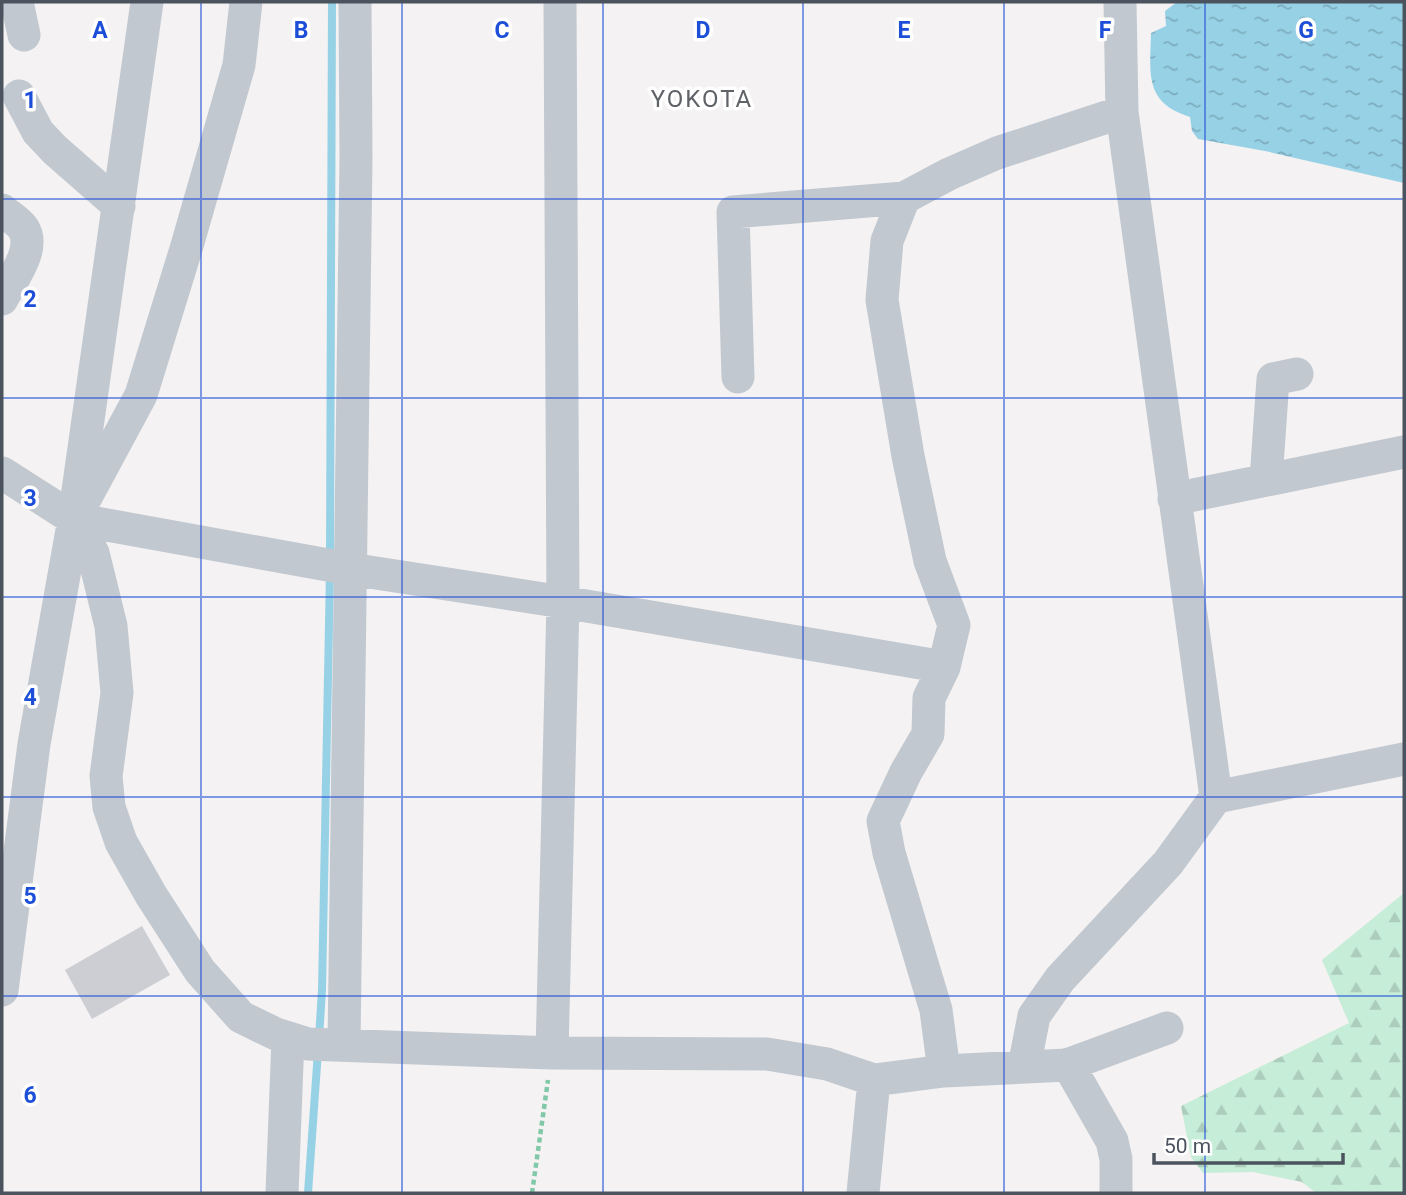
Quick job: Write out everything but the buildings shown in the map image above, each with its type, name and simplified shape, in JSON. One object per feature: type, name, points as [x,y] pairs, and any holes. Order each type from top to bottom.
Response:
[{"type":"street","points":[[17,2],[24,35]]},
{"type":"street","points":[[2,990],[34,744],[74,519],[147,2]]},
{"type":"street","points":[[74,519],[141,395],[239,65],[246,2]]},
{"type":"street","points":[[344,1044],[356,158],[355,2]]},
{"type":"street","points":[[552,1053],[563,602],[560,2]]},
{"type":"street","points":[[1120,2],[1122,112],[1216,797]]},
{"type":"street","points":[[19,96],[38,132],[119,206]]},
{"type":"street","points":[[738,377],[733,212],[904,198],[997,153],[1122,112]]},
{"type":"street","points":[[904,198],[887,242],[882,300],[908,456],[930,561],[954,625],[944,667],[929,698],[928,734],[883,821],[889,853],[936,1010],[944,1071]]},
{"type":"street","points":[[2,210],[19,223],[28,241],[26,251],[2,299]]},
{"type":"street","points":[[1266,480],[1273,379],[1297,374]]},
{"type":"street","points":[[1174,499],[1404,452]]},
{"type":"street","points":[[2,472],[74,519],[351,569],[944,667]]},
{"type":"street","points":[[74,519],[93,553],[111,626],[117,693],[106,776],[110,807],[121,842],[200,971],[241,1017],[308,1044],[552,1053],[767,1054],[827,1064],[874,1080],[944,1071],[1068,1064],[1167,1028]]},
{"type":"street","points":[[1024,1068],[1034,1016],[1060,979],[1168,863],[1216,797],[1404,759]]},
{"type":"street","points":[[282,1193],[288,1038]]},
{"type":"street","points":[[1068,1064],[1112,1140],[1116,1159],[1116,1193]]},
{"type":"street","points":[[863,1193],[874,1080]]},
{"type":"path","points":[[532,1193],[552,1053]]},
{"type":"green space","points":[[1404,893],[1404,1193],[1316,1193],[1302,1182],[1253,1172],[1203,1173],[1191,1157],[1181,1106],[1349,1023],[1322,960]]},
{"type":"water","points":[[1177,2],[1404,2],[1404,183],[1265,151],[1198,139],[1192,131],[1190,117],[1164,104],[1157,95],[1151,74],[1151,33],[1166,26],[1165,11]]},
{"type":"waterway","points":[[330,559],[332,2]]},
{"type":"waterway","points":[[319,1038],[330,572]]},
{"type":"waterway","points":[[308,1193],[318,1051]]},
{"type":"district","name":"YOKOTA","points":[[702,99]]}]
